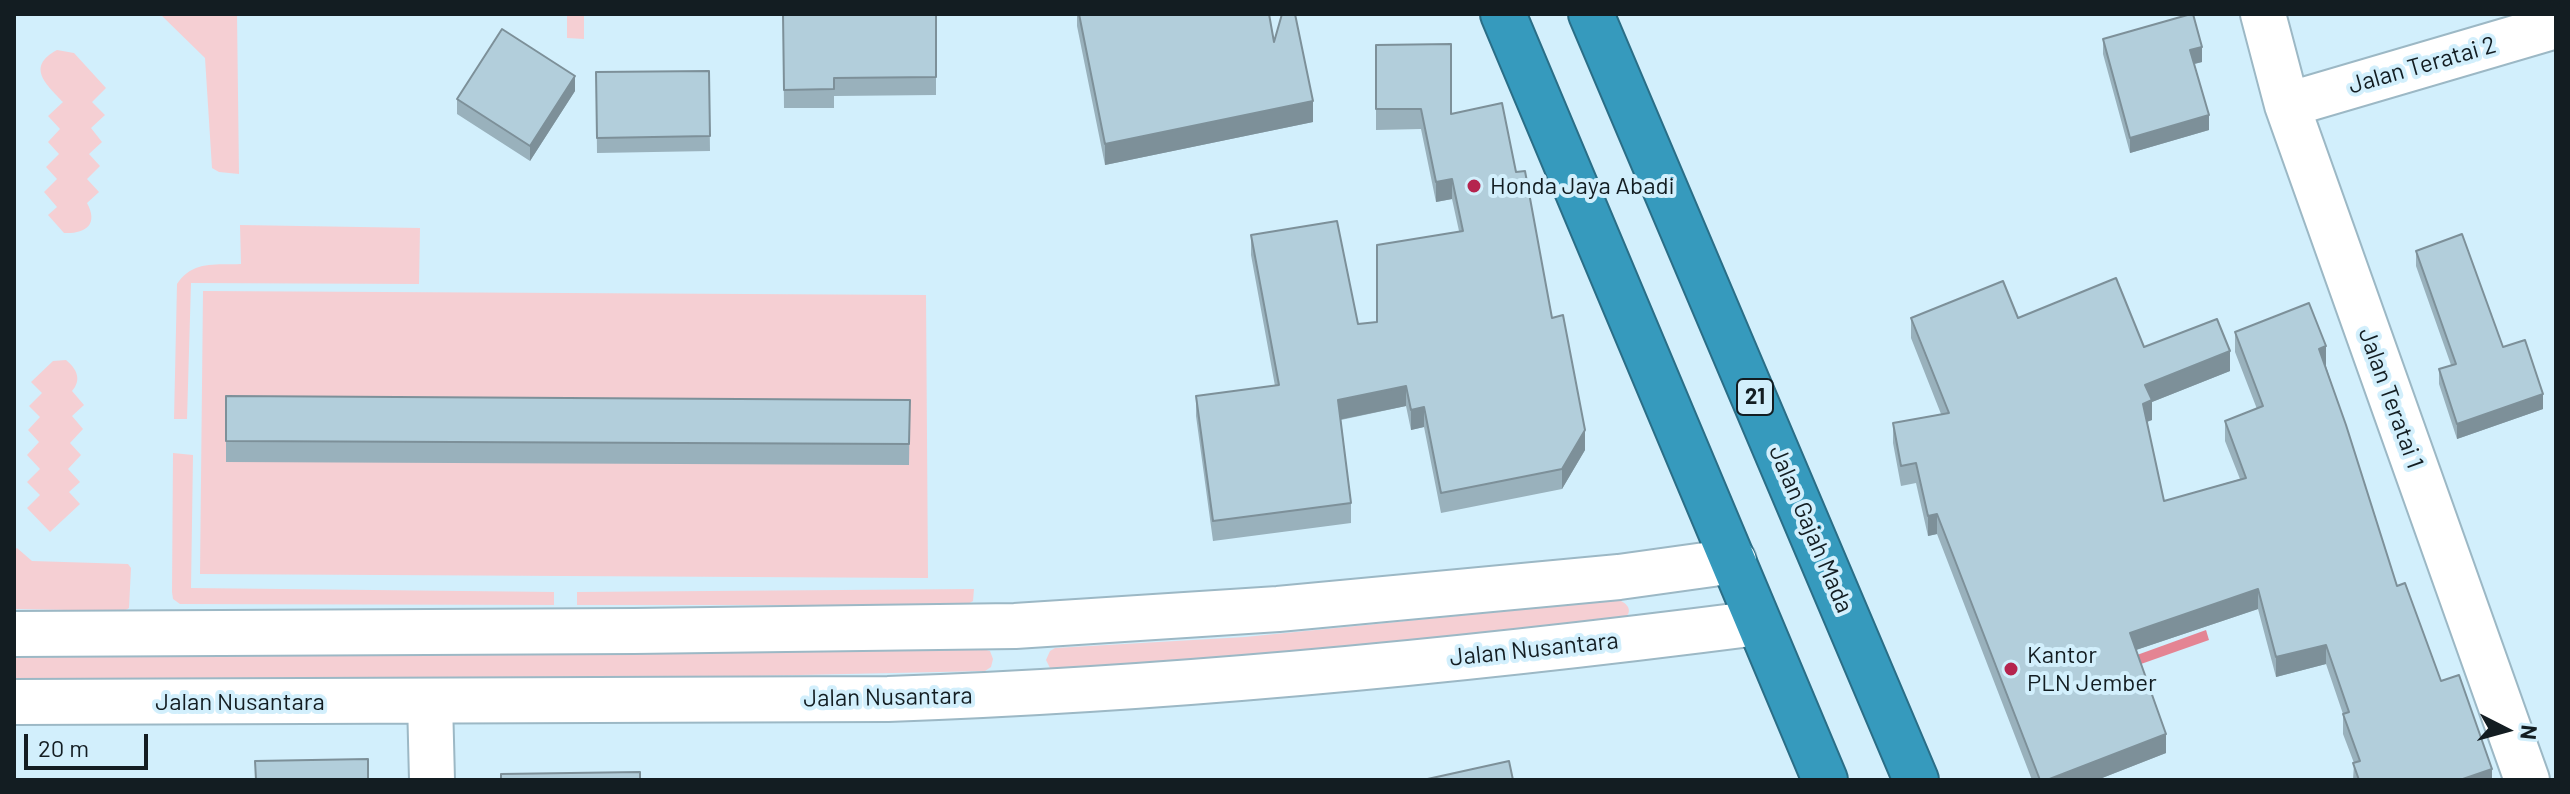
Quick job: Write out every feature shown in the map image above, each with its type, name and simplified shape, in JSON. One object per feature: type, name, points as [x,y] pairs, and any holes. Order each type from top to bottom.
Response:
[{"type":"highway","points":[[1503,14],[1825,780]]},
{"type":"highway","name":"Jalan Gajah Mada","points":[[1591,14],[1916,780]]},
{"type":"street","name":"Jalan Teratai 1","points":[[2263,14],[2287,105],[2527,780]]},
{"type":"street","name":"Jalan Teratai 2","points":[[2287,105],[2556,26]]},
{"type":"street","points":[[14,634],[1015,626],[1278,609],[1619,577],[1734,561]]},
{"type":"street","name":"Jalan Nusantara","points":[[14,702],[888,699],[1018,694],[1286,675],[1758,623]]},
{"type":"street","points":[[430,701],[432,780]]},
{"type":"shaded area","points":[[160,14],[237,14],[239,174],[212,168],[205,58]]},
{"type":"shaded area","points":[[567,14],[584,14],[584,39],[567,38]]},
{"type":"shaded area","points":[[57,50],[74,53],[106,88],[92,102],[105,115],[91,128],[102,142],[89,154],[100,166],[87,179],[99,192],[87,203],[91,217],[88,227],[72,233],[64,233],[48,215],[57,207],[44,192],[57,179],[46,167],[59,154],[48,142],[60,129],[48,116],[63,102],[46,83],[41,69],[47,56]]},
{"type":"shaded area","points":[[240,225],[420,228],[419,284],[191,283],[187,419],[174,419],[177,284],[183,276],[198,267],[241,264]]},
{"type":"shaded area","points":[[203,291],[926,295],[928,578],[200,574]]},
{"type":"shaded area","points":[[66,360],[77,375],[72,391],[84,405],[72,416],[83,429],[70,443],[81,455],[68,469],[80,482],[69,492],[80,504],[50,532],[27,508],[40,495],[27,482],[40,469],[27,455],[39,442],[28,430],[40,417],[29,406],[42,393],[31,382],[53,361]]},
{"type":"shaded area","points":[[173,453],[193,455],[191,588],[554,592],[554,605],[180,604],[173,599],[172,592]]},
{"type":"shaded area","points":[[17,548],[32,561],[128,564],[131,568],[129,608],[124,611],[14,609],[14,550]]},
{"type":"shaded area","points":[[974,589],[973,601],[966,605],[577,605],[577,592]]},
{"type":"shaded area","points":[[1618,600],[1628,608],[1625,618],[1342,647],[1058,670],[1050,668],[1046,660],[1055,648],[1245,637]]},
{"type":"shaded area","points":[[2206,630],[2209,640],[2141,664],[2137,655]]},
{"type":"shaded area","points":[[990,651],[993,659],[991,667],[985,671],[754,676],[14,680],[14,656]]},
{"type":"building","points":[[783,14],[936,14],[936,77],[834,78],[834,89],[784,90]]},
{"type":"building","points":[[1079,14],[1269,14],[1274,42],[1282,14],[1295,14],[1313,101],[1105,144]]},
{"type":"building","points":[[2193,14],[2202,47],[2190,50],[2209,115],[2130,138],[2103,39]]},
{"type":"building","points":[[502,29],[575,76],[530,146],[457,99]]},
{"type":"building","points":[[1451,44],[1451,114],[1502,103],[1516,172],[1525,171],[1552,318],[1563,315],[1585,430],[1562,469],[1441,493],[1424,407],[1411,410],[1406,386],[1338,400],[1351,503],[1213,521],[1196,396],[1279,385],[1251,235],[1337,221],[1358,324],[1377,322],[1377,245],[1463,231],[1452,179],[1436,182],[1421,109],[1376,109],[1376,45]]},
{"type":"building","points":[[709,71],[710,136],[597,138],[596,72]]},
{"type":"building","points":[[2462,234],[2503,347],[2525,340],[2543,394],[2457,424],[2439,369],[2456,364],[2416,251]]},
{"type":"building","points":[[2116,278],[2144,347],[2217,319],[2230,351],[2145,385],[2152,400],[2143,404],[2164,501],[2246,478],[2225,421],[2263,406],[2235,332],[2309,303],[2326,346],[2319,349],[2397,586],[2405,583],[2441,681],[2459,675],[2492,769],[2460,780],[2359,780],[2353,763],[2360,761],[2343,714],[2349,712],[2326,645],[2276,657],[2258,589],[2130,633],[2166,734],[2047,780],[2040,780],[1937,514],[1928,516],[1916,463],[1901,466],[1893,423],[1949,413],[1911,318],[2003,281],[2018,318]]},
{"type":"building","points":[[226,396],[910,400],[909,444],[226,441]]},
{"type":"building","points":[[368,759],[368,780],[256,780],[255,761]]},
{"type":"building","points":[[1509,761],[1513,780],[1423,780]]},
{"type":"building","points":[[640,772],[640,780],[501,780],[501,774]]},
{"type":"place","name":"Honda Jaya Abadi","points":[[1474,186]]},
{"type":"place","name":"Kantor PLN Jember","points":[[2011,669]]}]
